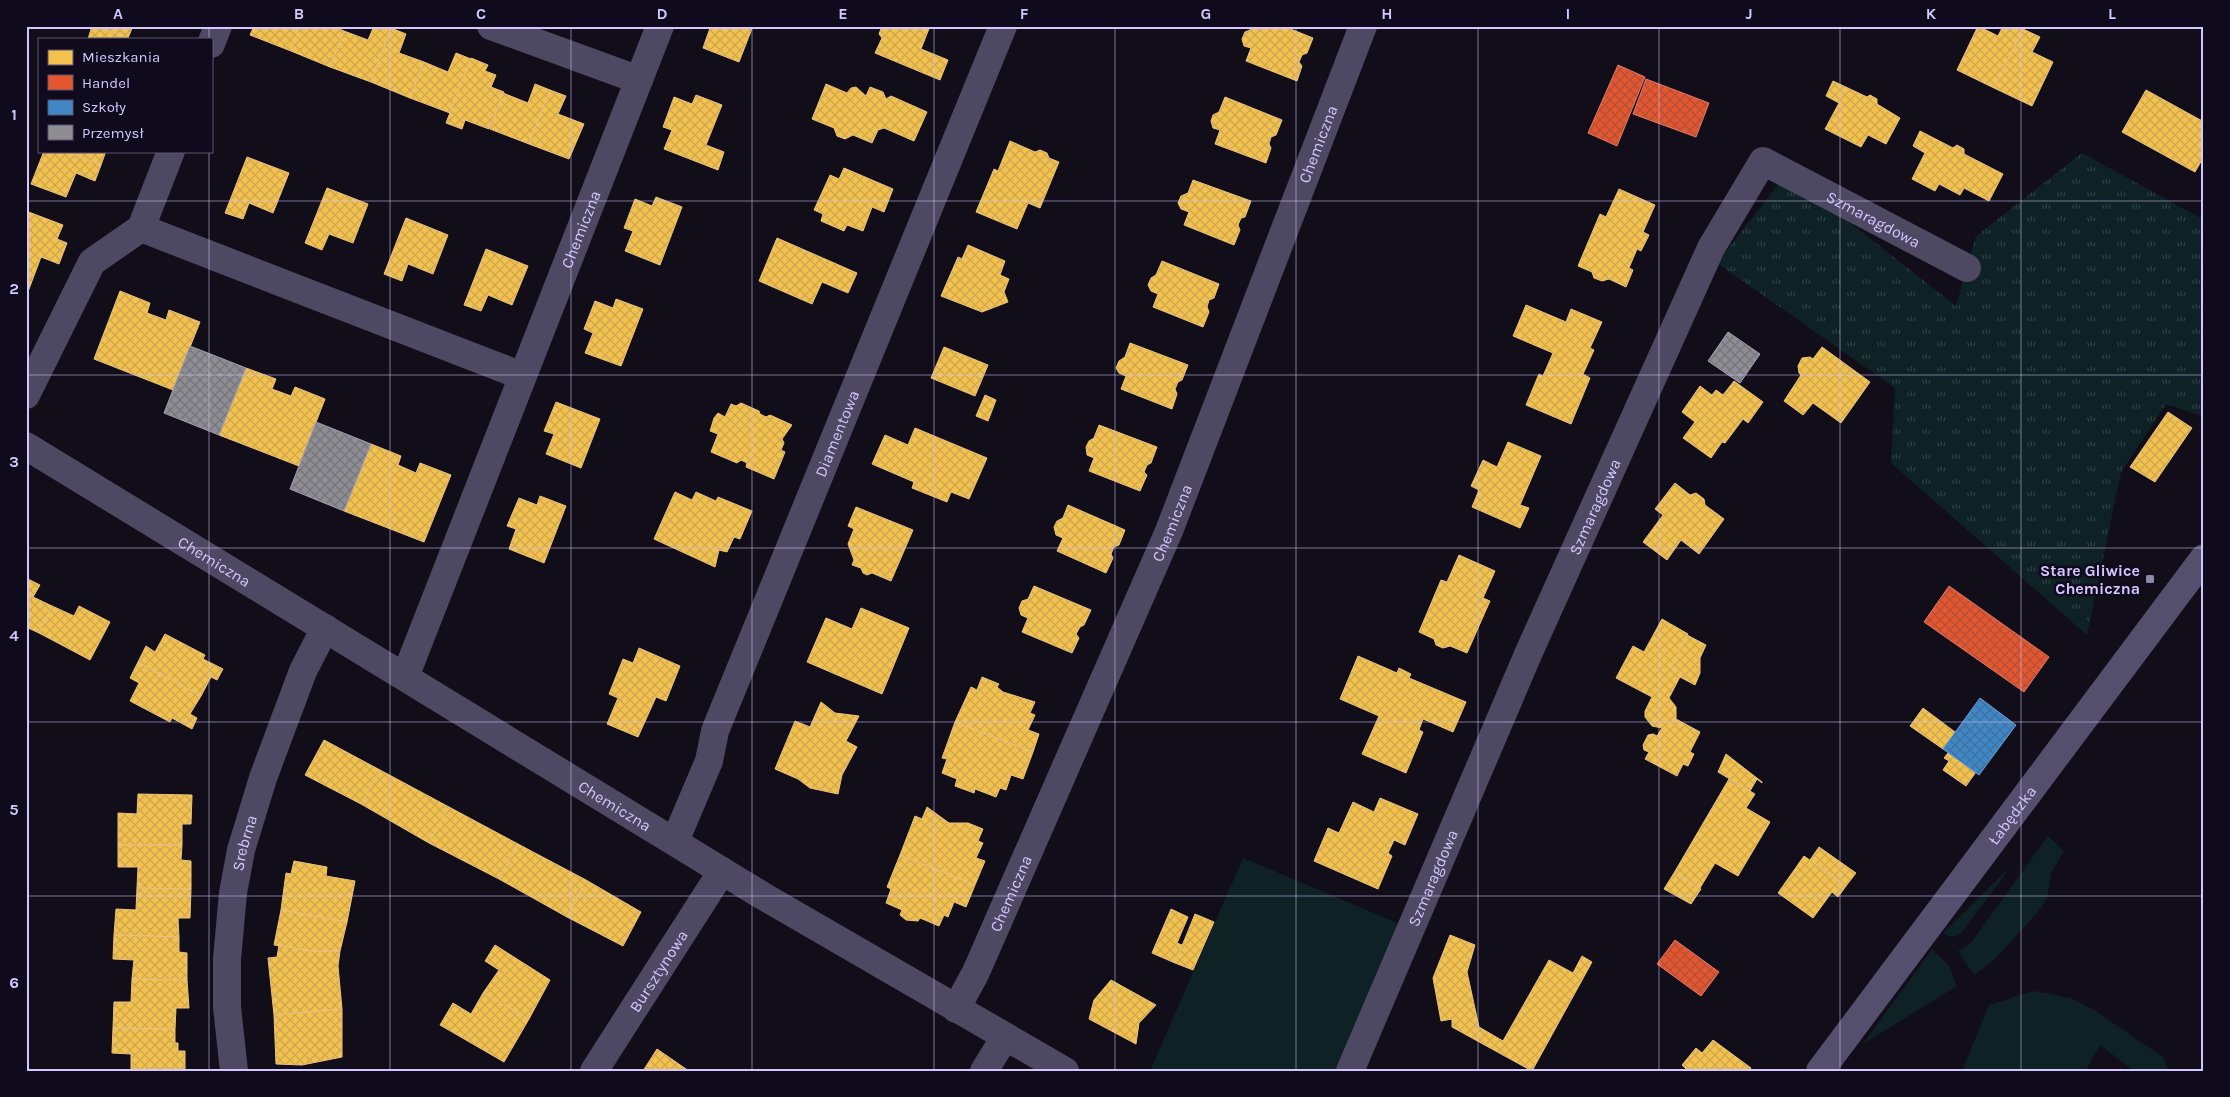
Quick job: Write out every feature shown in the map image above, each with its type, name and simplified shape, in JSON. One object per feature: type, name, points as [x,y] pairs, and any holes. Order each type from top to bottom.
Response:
[{"type":"street","points":[[212,41],[218,26]]},
{"type":"street","points":[[491,26],[622,76],[639,80]]},
{"type":"street","name":"Chemiczna","points":[[404,677],[660,26]]},
{"type":"street","name":"Diamentowa","points":[[674,841],[709,761],[715,731],[1003,26]]},
{"type":"street","name":"Chemiczna","points":[[956,1009],[976,972],[1169,531],[1362,26]]},
{"type":"street","points":[[26,395],[92,262],[141,228],[170,152]]},
{"type":"street","name":"Szmaragdowa","points":[[1350,1071],[1529,652],[1707,257],[1763,161],[1967,268]]},
{"type":"street","points":[[141,228],[522,376]]},
{"type":"street","name":"Chemiczna","points":[[26,446],[722,871],[956,1009],[1066,1071]]},
{"type":"street","name":"Łabędzka","points":[[1820,1071],[2204,558]]},
{"type":"street","name":"Srebrna","points":[[234,1071],[227,1007],[227,958],[233,893],[241,850],[266,769],[303,670],[325,628]]},
{"type":"street","name":"Bursztynowa","points":[[594,1071],[722,871]]},
{"type":"street","points":[[984,1071],[1005,1036]]},
{"type":"green space","points":[[2082,153],[2204,220],[2204,417],[2166,404],[2121,472],[2087,635],[1891,463],[1895,388],[1717,263],[1787,173],[1956,306],[1976,236]]},
{"type":"green space","points":[[2048,836],[2064,851],[2051,873],[2047,899],[2037,913],[1993,961],[1974,975],[1958,951],[1970,944]]},
{"type":"green space","points":[[1243,858],[1400,924],[1337,1071],[1150,1071]]},
{"type":"green space","points":[[2007,872],[1962,932],[1952,937],[1943,933]]},
{"type":"green space","points":[[1932,949],[1949,966],[1957,986],[1863,1044]]},
{"type":"green space","points":[[2033,991],[2071,998],[2094,1010],[2163,1057],[2169,1071],[2134,1071],[2100,1045],[2087,1068],[2090,1071],[1962,1071],[1989,1005]]},
{"type":"building: Mieszkania","points":[[92,26],[97,26],[128,38],[88,38]]},
{"type":"building: Mieszkania","points":[[97,26],[133,26],[128,38]]},
{"type":"building: Mieszkania","points":[[254,26],[300,26],[291,51],[250,35]]},
{"type":"building: Mieszkania","points":[[300,26],[333,26],[344,31],[330,67],[291,51]]},
{"type":"building: Mieszkania","points":[[374,26],[391,28],[371,82],[330,67],[344,31],[368,40]]},
{"type":"building: Mieszkania","points":[[705,26],[753,26],[739,62],[703,48],[710,28]]},
{"type":"building: Mieszkania","points":[[882,26],[930,26],[921,49],[948,60],[940,80],[875,53],[882,38],[879,34]]},
{"type":"building: Mieszkania","points":[[1251,26],[1283,26],[1313,38],[1307,53],[1302,55],[1299,62],[1302,66],[1297,81],[1246,61],[1251,48],[1244,46],[1242,39],[1245,32],[1250,30]]},
{"type":"building: Mieszkania","points":[[1978,26],[1998,36],[2003,26],[2017,26],[2023,29],[1994,88],[1957,70]]},
{"type":"building: Mieszkania","points":[[391,28],[406,34],[399,53],[424,62],[410,98],[371,82]]},
{"type":"building: Mieszkania","points":[[2023,29],[2040,37],[2032,52],[2053,62],[2032,106],[1994,88]]},
{"type":"building: Mieszkania","points":[[456,53],[471,59],[450,113],[410,98],[424,62],[448,72]]},
{"type":"building: Mieszkania","points":[[471,58],[488,65],[485,71],[496,75],[491,87],[504,92],[489,129],[465,120],[462,129],[446,123]]},
{"type":"building: Mieszkania","points":[[1833,81],[1867,97],[1870,95],[1877,99],[1877,104],[1900,118],[1886,144],[1868,135],[1861,147],[1825,129],[1839,103],[1826,96]]},
{"type":"building: Mieszkania","points":[[535,84],[550,90],[529,144],[490,129],[503,93],[528,103]]},
{"type":"building: Mieszkania","points":[[826,84],[847,93],[851,88],[856,87],[866,96],[870,87],[883,92],[886,99],[891,96],[927,112],[914,141],[884,128],[878,130],[872,143],[853,135],[845,139],[837,136],[834,128],[812,119]]},
{"type":"building: Mieszkania","points":[[550,90],[566,96],[558,114],[584,124],[569,159],[529,144]]},
{"type":"building: Mieszkania","points":[[2146,90],[2204,122],[2204,156],[2195,172],[2122,132]]},
{"type":"building: Mieszkania","points":[[696,95],[722,105],[706,145],[724,152],[718,170],[664,149],[672,130],[663,127],[674,97],[692,104]]},
{"type":"building: Mieszkania","points":[[1225,97],[1282,120],[1276,135],[1271,137],[1269,144],[1271,148],[1266,163],[1215,144],[1220,130],[1213,128],[1211,121],[1213,115],[1219,112]]},
{"type":"building: Mieszkania","points":[[1920,131],[1953,148],[1957,145],[1964,149],[1964,154],[2003,174],[1989,201],[1964,188],[1960,195],[1939,184],[1935,191],[1912,179],[1925,153],[1913,146]]},
{"type":"building: Mieszkania","points":[[1010,141],[1035,152],[1040,150],[1047,153],[1049,158],[1059,162],[1040,208],[1028,203],[1017,229],[976,212],[994,169],[998,171]]},
{"type":"building: Mieszkania","points":[[44,152],[68,152],[101,165],[95,181],[76,173],[66,197],[31,184]]},
{"type":"building: Mieszkania","points":[[68,152],[106,152],[101,165]]},
{"type":"building: Mieszkania","points":[[247,157],[289,173],[273,213],[249,203],[243,219],[225,213]]},
{"type":"building: Mieszkania","points":[[844,168],[893,189],[884,212],[872,207],[863,231],[847,225],[844,231],[821,221],[823,214],[814,210],[830,175],[839,179]]},
{"type":"building: Mieszkania","points":[[1193,180],[1251,201],[1245,217],[1241,218],[1238,225],[1240,230],[1234,245],[1184,225],[1189,212],[1181,209],[1178,203],[1181,196],[1188,193]]},
{"type":"building: Mieszkania","points":[[327,188],[368,204],[353,243],[329,234],[322,250],[305,243]]},
{"type":"building: Mieszkania","points":[[1619,189],[1655,205],[1643,232],[1649,235],[1641,251],[1637,249],[1629,268],[1633,270],[1626,287],[1609,279],[1602,281],[1594,278],[1592,272],[1578,266],[1600,214],[1606,217]]},
{"type":"building: Mieszkania","points":[[656,197],[682,207],[660,265],[625,251],[633,231],[624,228],[635,199],[652,206]]},
{"type":"building: Mieszkania","points":[[26,211],[63,225],[57,239],[67,243],[59,264],[41,257],[26,297]]},
{"type":"building: Mieszkania","points":[[406,218],[448,235],[433,274],[408,264],[402,281],[384,274]]},
{"type":"building: Mieszkania","points":[[777,238],[857,273],[848,293],[822,282],[812,304],[759,281]]},
{"type":"building: Mieszkania","points":[[968,245],[1005,261],[1000,275],[1009,279],[1004,292],[1008,302],[982,312],[941,296],[958,257],[962,259]]},
{"type":"building: Mieszkania","points":[[486,249],[528,266],[512,305],[488,295],[481,311],[464,305]]},
{"type":"building: Mieszkania","points":[[1162,261],[1219,284],[1214,298],[1209,300],[1207,307],[1209,312],[1203,327],[1153,307],[1158,294],[1151,291],[1148,285],[1151,278],[1156,275]]},
{"type":"building: Mieszkania","points":[[120,291],[150,303],[147,313],[166,320],[169,310],[200,322],[173,390],[94,359]]},
{"type":"building: Mieszkania","points":[[616,299],[643,309],[621,366],[585,353],[593,333],[584,329],[595,301],[613,308]]},
{"type":"building: Mieszkania","points":[[1526,305],[1566,322],[1571,309],[1602,322],[1590,348],[1594,350],[1583,374],[1590,378],[1571,424],[1526,405],[1539,374],[1543,376],[1553,353],[1513,336]]},
{"type":"building: Mieszkania","points":[[1130,343],[1188,365],[1182,380],[1178,382],[1175,389],[1177,394],[1172,409],[1121,389],[1126,376],[1119,373],[1116,368],[1119,361],[1125,357]]},
{"type":"building: Mieszkania","points":[[944,347],[988,365],[975,396],[931,378]]},
{"type":"building: Mieszkania","points":[[1822,347],[1870,382],[1841,423],[1813,403],[1803,415],[1784,401],[1801,375],[1798,366],[1802,358],[1810,357],[1813,359]]},
{"type":"building: Mieszkania","points":[[246,368],[276,379],[272,389],[291,396],[295,387],[325,399],[299,466],[219,435]]},
{"type":"building: Mieszkania","points":[[1734,381],[1763,402],[1748,423],[1743,419],[1725,443],[1722,442],[1711,458],[1683,438],[1695,422],[1682,412],[1700,386],[1712,395],[1716,390],[1723,395]]},
{"type":"building: Mieszkania","points":[[985,395],[996,400],[988,421],[976,416]]},
{"type":"building: Mieszkania","points":[[556,402],[600,419],[581,468],[546,454],[554,434],[544,431]]},
{"type":"building: Mieszkania","points":[[741,403],[759,411],[760,414],[766,417],[770,415],[792,425],[782,439],[784,443],[781,450],[785,452],[774,479],[746,467],[747,463],[741,460],[737,463],[711,452],[718,434],[710,431],[714,418],[718,413],[725,417],[731,404],[736,406]]},
{"type":"building: Mieszkania","points":[[2168,412],[2192,428],[2155,482],[2130,467]]},
{"type":"building: Mieszkania","points":[[1099,425],[1157,447],[1151,463],[1147,465],[1144,472],[1147,475],[1140,491],[1089,471],[1094,458],[1087,455],[1086,447],[1089,441],[1094,438]]},
{"type":"building: Mieszkania","points":[[915,428],[987,458],[969,499],[951,492],[947,502],[912,488],[914,482],[872,464],[885,435],[908,445]]},
{"type":"building: Mieszkania","points":[[1508,442],[1541,456],[1520,505],[1529,508],[1520,528],[1472,507],[1479,490],[1471,486],[1483,460],[1497,467]]},
{"type":"building: Mieszkania","points":[[371,444],[401,456],[398,465],[416,473],[420,463],[451,475],[424,542],[344,511]]},
{"type":"building: Mieszkania","points":[[1675,483],[1690,495],[1696,493],[1704,499],[1705,505],[1724,519],[1699,554],[1681,540],[1667,560],[1643,542],[1663,515],[1655,509]]},
{"type":"building: Mieszkania","points":[[675,492],[692,500],[696,492],[716,501],[718,497],[752,511],[740,539],[734,537],[727,552],[719,550],[715,567],[654,539]]},
{"type":"building: Mieszkania","points":[[540,496],[566,506],[544,563],[509,549],[516,529],[507,526],[519,498],[537,505]]},
{"type":"building: Mieszkania","points":[[1068,505],[1125,530],[1119,545],[1114,547],[1111,554],[1113,558],[1106,573],[1057,551],[1063,538],[1056,535],[1054,527],[1057,521],[1063,518]]},
{"type":"building: Mieszkania","points":[[856,507],[913,530],[891,581],[872,573],[867,575],[863,573],[861,568],[852,565],[854,560],[848,544],[854,529],[848,526]]},
{"type":"building: Mieszkania","points":[[1459,555],[1495,571],[1483,598],[1490,601],[1467,653],[1450,646],[1443,648],[1436,645],[1434,639],[1419,632],[1441,580],[1447,582]]},
{"type":"building: Mieszkania","points":[[26,578],[40,585],[33,597],[52,606],[39,633],[26,627]]},
{"type":"building: Mieszkania","points":[[1034,586],[1091,610],[1084,625],[1080,627],[1076,634],[1079,638],[1072,653],[1022,632],[1028,618],[1021,615],[1019,608],[1022,601],[1028,599]]},
{"type":"building: Mieszkania","points":[[52,606],[74,616],[79,606],[110,622],[90,660],[39,633]]},
{"type":"building: Mieszkania","points":[[861,608],[909,628],[882,694],[807,662],[826,618],[852,629]]},
{"type":"building: Mieszkania","points":[[1662,619],[1688,634],[1671,667],[1682,673],[1669,698],[1676,707],[1676,719],[1700,732],[1690,752],[1694,754],[1688,766],[1683,764],[1677,776],[1645,759],[1649,752],[1644,750],[1643,745],[1648,735],[1653,734],[1657,736],[1662,728],[1652,726],[1645,717],[1645,711],[1652,697],[1616,678],[1633,646],[1644,652]]},
{"type":"building: Mieszkania","points":[[165,634],[205,655],[203,659],[223,669],[217,680],[211,677],[201,696],[138,662],[146,646],[155,652]]},
{"type":"building: Mieszkania","points":[[1687,635],[1706,645],[1700,658],[1700,673],[1695,685],[1680,677],[1682,673],[1671,667]]},
{"type":"building: Mieszkania","points":[[639,648],[680,666],[666,701],[656,697],[638,737],[607,724],[618,698],[609,694],[623,659],[633,663]]},
{"type":"building: Mieszkania","points":[[1358,656],[1397,673],[1399,668],[1411,674],[1409,678],[1466,702],[1453,732],[1423,719],[1419,730],[1423,732],[1406,773],[1362,754],[1379,716],[1340,699]]},
{"type":"building: Mieszkania","points":[[138,662],[201,696],[190,714],[197,718],[192,729],[172,718],[170,722],[130,701],[139,683],[130,678]]},
{"type":"building: Mieszkania","points":[[982,677],[999,684],[997,687],[1003,692],[1035,702],[1030,713],[1035,715],[1028,730],[1039,734],[1033,752],[955,722],[971,687],[977,690]]},
{"type":"building: Mieszkania","points":[[821,702],[835,713],[859,716],[846,741],[857,747],[842,775],[838,794],[810,788],[798,779],[775,769],[795,721],[810,727]]},
{"type":"building: Mieszkania","points":[[1923,708],[1955,732],[1943,749],[1910,726]]},
{"type":"building: Mieszkania","points":[[955,722],[1033,752],[1023,779],[1011,775],[1006,790],[1000,788],[996,797],[975,789],[974,793],[955,786],[957,779],[942,773],[947,759],[942,758]]},
{"type":"building: Mieszkania","points":[[324,740],[380,770],[361,804],[305,775]]},
{"type":"building: Mieszkania","points":[[1948,753],[1976,772],[1966,786],[1943,770],[1949,761],[1944,758]]},
{"type":"building: Mieszkania","points":[[1726,754],[1762,783],[1757,779],[1750,791],[1718,772]]},
{"type":"building: Mieszkania","points":[[380,770],[449,807],[429,843],[361,804]]},
{"type":"building: Mieszkania","points":[[1729,779],[1755,794],[1746,808],[1770,822],[1738,876],[1715,863],[1700,888],[1674,873]]},
{"type":"building: Mieszkania","points":[[138,794],[192,795],[191,824],[182,824],[182,845],[118,845],[118,813],[137,814]]},
{"type":"building: Mieszkania","points":[[1380,798],[1418,814],[1405,845],[1394,840],[1388,853],[1392,856],[1378,889],[1314,861],[1328,828],[1339,833],[1353,802],[1374,812]]},
{"type":"building: Mieszkania","points":[[449,807],[518,844],[499,879],[429,843]]},
{"type":"building: Mieszkania","points":[[927,807],[949,823],[968,823],[983,829],[978,841],[983,843],[976,858],[985,861],[975,885],[900,855],[915,816],[922,819]]},
{"type":"building: Mieszkania","points":[[518,844],[586,880],[567,917],[499,879]]},
{"type":"building: Mieszkania","points":[[118,845],[182,845],[181,860],[191,861],[191,889],[137,888],[138,867],[118,867]]},
{"type":"building: Mieszkania","points":[[1819,847],[1856,873],[1846,886],[1810,860]]},
{"type":"building: Mieszkania","points":[[900,855],[975,885],[966,907],[954,902],[948,917],[944,915],[939,926],[920,918],[918,921],[906,920],[900,915],[902,910],[886,903],[891,889],[887,887]]},
{"type":"building: Mieszkania","points":[[1804,856],[1846,886],[1838,897],[1832,892],[1813,918],[1778,893]]},
{"type":"building: Mieszkania","points":[[294,861],[327,867],[326,876],[355,881],[347,922],[281,910],[286,873],[291,874]]},
{"type":"building: Mieszkania","points":[[1674,873],[1701,889],[1691,904],[1664,889]]},
{"type":"building: Mieszkania","points":[[586,880],[641,912],[623,946],[567,917]]},
{"type":"building: Mieszkania","points":[[137,888],[191,889],[190,918],[178,918],[179,937],[114,935],[116,909],[136,910]]},
{"type":"building: Mieszkania","points":[[1171,909],[1188,917],[1177,943],[1182,945],[1175,963],[1152,953]]},
{"type":"building: Mieszkania","points":[[281,910],[347,922],[340,951],[310,951],[274,945]]},
{"type":"building: Mieszkania","points":[[1195,914],[1214,922],[1193,970],[1175,963]]},
{"type":"building: Mieszkania","points":[[114,935],[179,937],[179,952],[187,953],[187,980],[132,979],[134,960],[113,959]]},
{"type":"building: Mieszkania","points":[[1450,935],[1475,945],[1467,972],[1479,1027],[1503,1041],[1549,960],[1573,973],[1582,956],[1592,962],[1532,1071],[1452,1027],[1452,1019],[1441,1021],[1433,978]]},
{"type":"building: Mieszkania","points":[[279,945],[310,951],[340,951],[338,966],[342,1009],[274,1015],[268,958],[277,957]]},
{"type":"building: Mieszkania","points":[[495,945],[550,980],[529,1019],[483,993],[499,970],[485,961]]},
{"type":"building: Mieszkania","points":[[132,979],[187,980],[189,1008],[176,1008],[175,1029],[113,1028],[114,1002],[131,1002]]},
{"type":"building: Mieszkania","points":[[1111,980],[1156,1005],[1139,1023],[1136,1044],[1089,1019],[1094,1000]]},
{"type":"building: Mieszkania","points":[[483,993],[529,1019],[504,1062],[440,1025],[453,1003],[471,1014]]},
{"type":"building: Mieszkania","points":[[342,1009],[342,1057],[302,1065],[276,1064],[274,1015]]},
{"type":"building: Mieszkania","points":[[113,1028],[175,1029],[175,1043],[178,1043],[178,1051],[185,1051],[185,1071],[131,1071],[131,1054],[112,1053]]},
{"type":"building: Mieszkania","points":[[1713,1040],[1751,1068],[1749,1071],[1688,1071],[1682,1065],[1696,1048],[1702,1053]]},
{"type":"building: Mieszkania","points":[[657,1049],[689,1071],[643,1071]]},
{"type":"building: Handel","points":[[1618,65],[1645,77],[1617,146],[1588,133]]},
{"type":"building: Handel","points":[[1646,79],[1709,103],[1696,137],[1633,114]]},
{"type":"building: Handel","points":[[1949,586],[2049,657],[2024,692],[1924,622]]},
{"type":"building: Handel","points":[[1675,940],[1719,972],[1701,996],[1657,964]]},
{"type":"building: Szkoły","points":[[1980,698],[2016,725],[1979,775],[1943,749]]},
{"type":"building: Przemysł","points":[[1728,332],[1760,354],[1740,383],[1708,361]]},
{"type":"building: Przemysł","points":[[190,346],[246,368],[219,435],[164,413]]},
{"type":"building: Przemysł","points":[[316,422],[371,444],[344,511],[290,489]]},
{"type":"place","name":"Stare Gliwice Chemiczna","points":[[2150,579]]}]
